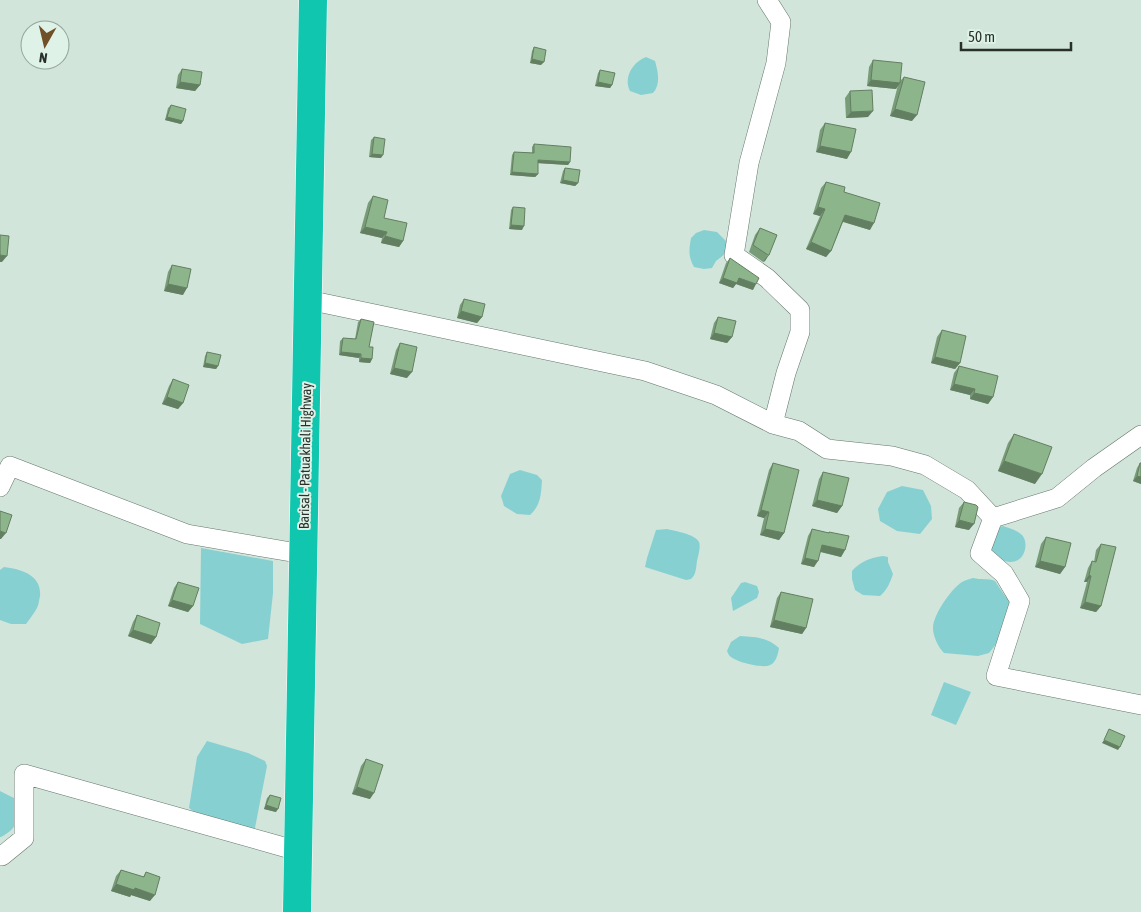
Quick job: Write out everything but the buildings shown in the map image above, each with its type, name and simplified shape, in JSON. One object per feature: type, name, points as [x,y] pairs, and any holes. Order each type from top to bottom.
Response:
[{"type":"highway","name":"Barisal - Patuakhali Highway","points":[[297,912],[313,0]]},
{"type":"street","points":[[768,0],[780,22],[776,63],[749,163],[734,255],[766,278],[800,310],[800,332],[786,373],[773,424]]},
{"type":"street","points":[[308,300],[645,371],[716,395],[773,424],[799,431],[827,449],[892,456],[925,465],[967,490],[993,518]]},
{"type":"street","points":[[993,518],[1057,498],[1094,468],[1141,436]]},
{"type":"street","points":[[0,486],[10,466],[186,534],[303,554]]},
{"type":"street","points":[[993,518],[980,553],[1004,574],[1020,601],[996,676],[1141,705]]},
{"type":"street","points":[[0,856],[24,838],[24,774],[298,851]]},
{"type":"water","points":[[646,57],[655,61],[658,82],[653,93],[641,95],[630,91],[628,80],[633,66]]},
{"type":"water","points":[[704,230],[717,232],[727,242],[725,254],[716,261],[712,268],[704,269],[694,267],[689,250],[691,238],[696,233]]},
{"type":"water","points":[[520,470],[537,475],[542,480],[541,495],[534,511],[530,515],[517,514],[504,506],[501,496],[510,474]]},
{"type":"water","points":[[902,486],[923,490],[931,506],[932,519],[920,534],[897,531],[880,521],[878,509],[887,492]]},
{"type":"water","points":[[1003,526],[1020,533],[1024,538],[1025,548],[1023,555],[1018,560],[1004,561],[992,554],[991,545],[997,528]]},
{"type":"water","points":[[667,529],[689,535],[697,539],[700,544],[696,571],[691,579],[686,580],[645,567],[656,530]]},
{"type":"water","points":[[201,548],[273,561],[273,593],[268,639],[242,644],[200,624]]},
{"type":"water","points":[[883,556],[888,557],[893,574],[885,591],[880,596],[863,595],[855,590],[852,571],[866,560]]},
{"type":"water","points":[[4,567],[17,569],[29,574],[38,583],[40,596],[38,605],[26,624],[11,624],[0,620],[0,570]]},
{"type":"water","points":[[973,578],[995,581],[1009,600],[1009,612],[997,643],[989,653],[978,656],[944,653],[938,645],[934,634],[933,628],[936,616],[953,590],[962,582]]},
{"type":"water","points":[[745,582],[757,586],[759,592],[757,598],[733,611],[731,598],[741,583]]},
{"type":"water","points":[[740,636],[756,637],[774,644],[779,648],[774,662],[767,666],[756,666],[730,657],[727,651],[731,642]]},
{"type":"water","points":[[944,682],[971,692],[956,725],[931,715]]},
{"type":"water","points":[[207,741],[248,753],[265,761],[267,766],[254,833],[212,825],[189,808],[197,757]]},
{"type":"water","points":[[0,791],[18,800],[16,822],[12,830],[1,837],[0,837]]}]
